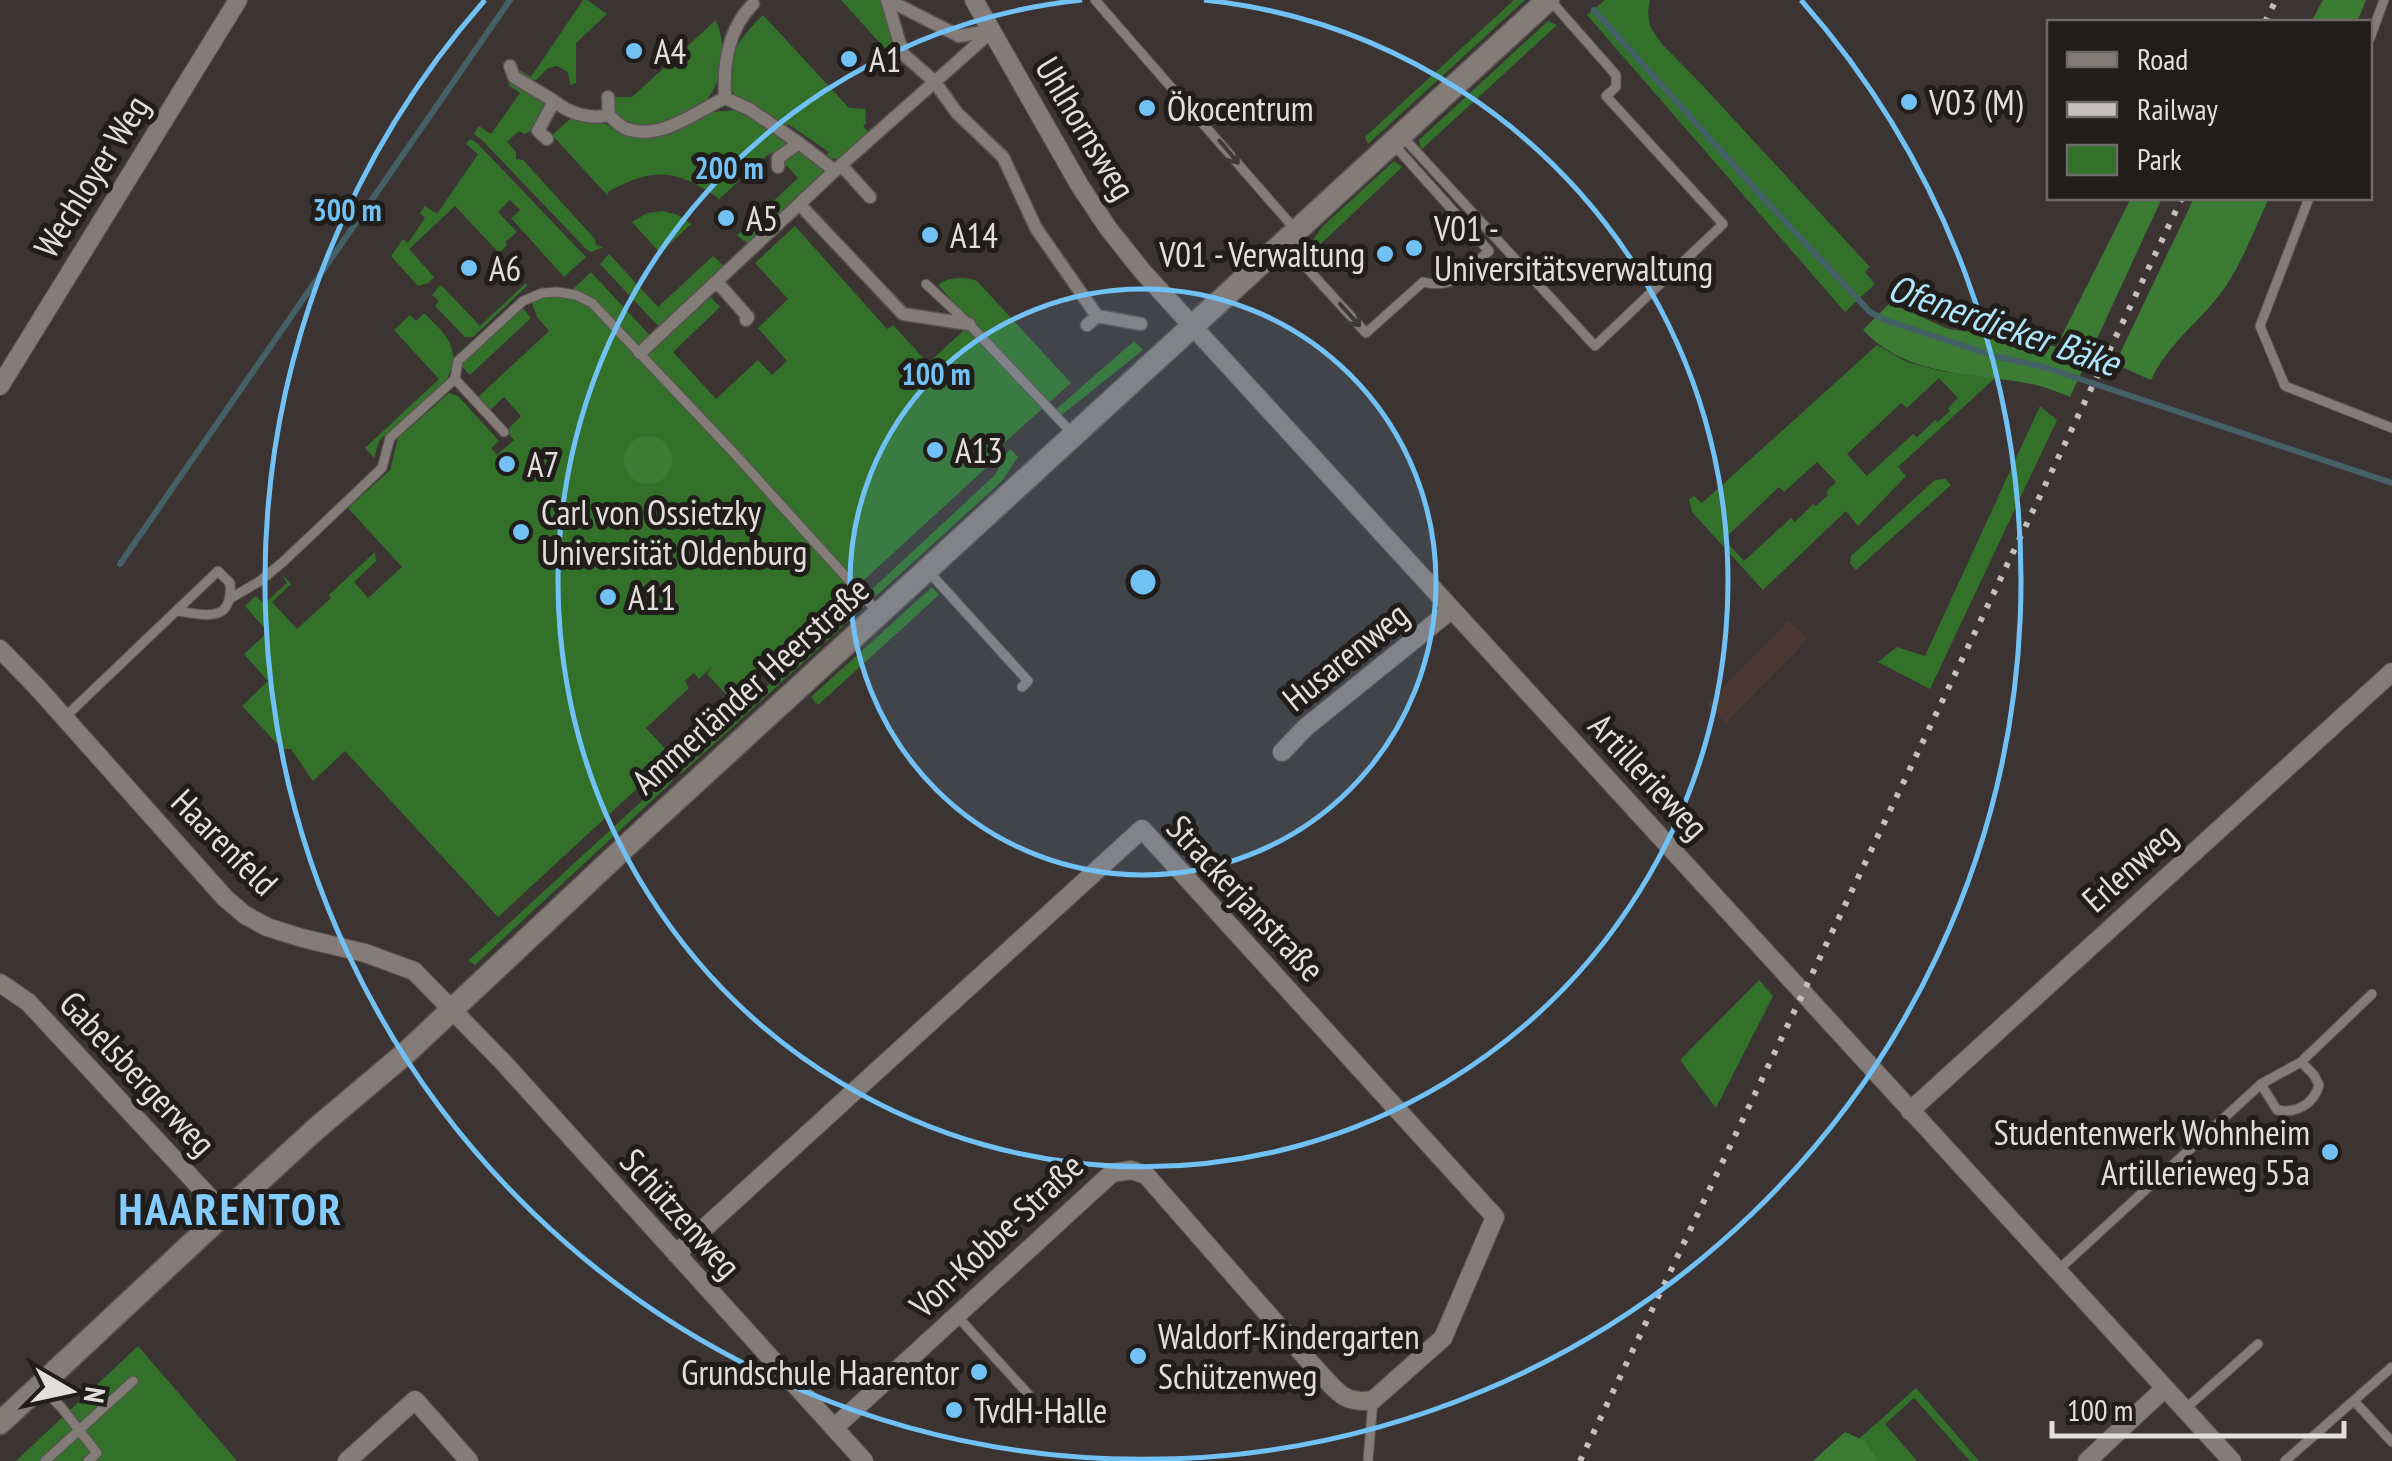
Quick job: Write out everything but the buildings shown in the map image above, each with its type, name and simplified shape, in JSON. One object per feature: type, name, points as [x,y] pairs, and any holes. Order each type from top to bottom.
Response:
[{"type":"street","name":"Wechloyer Weg","points":[[0,386],[238,0]]},
{"type":"street","points":[[888,0],[958,36],[992,30]]},
{"type":"street","points":[[888,0],[903,54],[934,81],[957,113],[1003,157],[1036,228],[1092,321],[1141,324]]},
{"type":"street","points":[[921,0],[934,22]]},
{"type":"street","name":"Uhlhornsweg","points":[[974,0],[1061,154],[1108,228],[1193,326]]},
{"type":"street","name":"Ammerländer Heerstraße","points":[[0,1423],[224,1213],[317,1128],[386,1072],[1549,0]]},
{"type":"street","points":[[725,98],[731,34],[753,4]]},
{"type":"street","points":[[640,353],[992,30]]},
{"type":"street","points":[[510,66],[514,78],[567,111],[598,117],[608,114]]},
{"type":"street","points":[[608,97],[608,114],[624,128],[638,132],[686,120],[725,98]]},
{"type":"street","points":[[725,98],[749,109],[838,168],[870,197]]},
{"type":"street","points":[[547,139],[538,131],[554,101]]},
{"type":"street","points":[[778,167],[778,158],[800,143]]},
{"type":"street","points":[[800,205],[902,314],[969,324]]},
{"type":"street","points":[[717,282],[746,320]]},
{"type":"street","name":"Artillerieweg","points":[[1193,326],[2232,1461]]},
{"type":"street","name":"Husarenweg","points":[[1282,752],[1451,610]]},
{"type":"street","name":"Haarenfeld","points":[[0,650],[225,898],[246,915],[280,932],[365,952],[414,971],[450,1009]]},
{"type":"street","name":"Erlenweg","points":[[1910,1111],[2392,672]]},
{"type":"street","name":"Strackerjanstraße","points":[[676,1254],[1142,829],[1495,1217],[1443,1338],[1372,1400]]},
{"type":"street","name":"Gabelsbergerweg","points":[[0,983],[28,1002],[224,1213]]},
{"type":"street","name":"Schützenweg","points":[[450,1009],[503,1062],[864,1461]]},
{"type":"street","name":"Von-Kobbe-Straße","points":[[834,1428],[1112,1173],[1131,1170],[1146,1174],[1346,1399],[1372,1400]]},
{"type":"street","points":[[2088,1461],[2165,1388]]},
{"type":"street","points":[[347,1461],[415,1400],[469,1461]]},
{"type":"lane","points":[[1096,0],[1366,333],[1423,282],[1438,286],[1456,280],[1489,251],[1398,140]]},
{"type":"lane","points":[[1398,140],[1595,346],[1723,224],[1606,96],[1616,87],[1616,74],[1549,0]]},
{"type":"lane","points":[[2372,33],[2384,0]]},
{"type":"lane","points":[[2308,200],[2260,326],[2285,386],[2392,428]]},
{"type":"lane","points":[[926,284],[1074,435]]},
{"type":"lane","points":[[177,610],[212,616],[226,609],[232,598],[260,582],[382,468],[390,438],[454,379],[458,361],[523,300],[542,293],[565,292],[592,303],[880,614]]},
{"type":"lane","points":[[454,379],[504,432]]},
{"type":"lane","points":[[927,570],[1028,681],[1022,687]]},
{"type":"lane","points":[[64,718],[218,571],[230,583],[232,598]]},
{"type":"lane","points":[[2057,1271],[2261,1084],[2301,1062],[2372,994]]},
{"type":"lane","points":[[2261,1084],[2277,1110],[2289,1112],[2302,1106],[2316,1096],[2320,1085],[2301,1062]]},
{"type":"lane","points":[[957,1316],[1029,1396]]},
{"type":"lane","points":[[2184,1410],[2258,1344]]},
{"type":"lane","points":[[2285,1461],[2392,1366]]},
{"type":"lane","points":[[45,1461],[133,1382]]},
{"type":"lane","points":[[40,1386],[62,1407],[96,1454],[88,1461]]},
{"type":"lane","points":[[1368,1461],[1372,1400]]},
{"type":"lane","points":[[2354,1402],[2392,1442]]},
{"type":"shaded area","points":[[1789,620],[1808,639],[1726,723],[1707,704]]},
{"type":"green space","points":[[583,0],[607,14],[576,43],[576,83],[570,85],[568,72],[557,66],[548,68],[536,80],[515,75],[519,70],[531,77]]},
{"type":"green space","points":[[841,0],[884,0],[898,63]]},
{"type":"green space","points":[[1514,0],[1525,0],[1368,144],[1365,137]]},
{"type":"green space","points":[[1605,0],[1650,0],[1650,26],[1661,43],[1870,267],[1865,272],[1875,284],[1845,312],[1587,15]]},
{"type":"green space","points":[[2323,0],[2366,0],[2358,20],[2312,20]]},
{"type":"green space","points":[[763,15],[849,108],[865,109],[863,126],[870,134],[843,160],[825,157],[829,152],[788,124],[784,128],[756,111],[732,91],[727,71],[730,60]]},
{"type":"green space","points":[[716,20],[723,52],[710,96],[686,117],[670,124],[629,126],[617,113],[615,97],[632,97]]},
{"type":"green space","points":[[1548,21],[1557,25],[1421,150],[1419,140]]},
{"type":"green space","points":[[512,80],[543,100],[544,109],[537,128],[525,134],[519,131],[507,142],[516,152],[516,159],[523,160],[595,239],[596,245],[603,247],[591,252],[586,249],[474,134],[479,126],[491,134],[520,93],[508,85]]},
{"type":"green space","points":[[745,111],[783,136],[786,146],[765,157],[718,200],[689,181],[664,175],[638,178],[608,192],[608,196],[552,135],[575,115],[623,132]]},
{"type":"green space","points":[[470,139],[586,257],[564,277],[511,218],[520,210],[510,200],[498,212],[517,232],[499,253],[455,206],[409,249],[434,277],[428,283],[418,286],[391,256],[403,239],[408,243],[425,218],[420,213],[425,206],[437,214],[478,154],[466,144]]},
{"type":"green space","points":[[797,152],[825,173],[750,246],[737,235],[798,178],[787,166],[783,169],[779,165]]},
{"type":"green space","points":[[1394,161],[1402,167],[1306,258],[1303,254],[1323,226]]},
{"type":"green space","points":[[2130,200],[2161,200],[2070,397],[2032,384],[1921,365],[1881,346],[1863,330],[1890,303],[1948,329],[2056,347]]},
{"type":"green space","points":[[2193,200],[2268,200],[2224,289],[2167,354],[2151,380],[2115,364]]},
{"type":"green space","points":[[663,211],[691,224],[660,253],[632,222],[647,213]]},
{"type":"green space","points":[[795,226],[887,329],[893,325],[928,363],[972,323],[938,285],[968,278],[977,281],[1071,383],[995,451],[986,468],[732,701],[707,674],[712,667],[699,679],[694,673],[685,681],[689,688],[646,728],[670,754],[669,759],[498,917],[345,751],[313,781],[291,749],[282,749],[242,706],[268,681],[244,654],[268,632],[245,606],[256,596],[264,604],[287,583],[282,574],[291,584],[272,602],[297,629],[375,552],[376,561],[354,582],[368,598],[402,567],[348,508],[390,470],[398,438],[449,393],[458,396],[499,441],[491,448],[497,455],[514,440],[506,431],[521,416],[504,397],[487,413],[475,400],[549,331],[537,317],[530,298],[569,293],[591,272],[654,340],[706,292],[720,307],[673,352],[716,399],[758,360],[772,375],[787,361],[758,328],[788,299],[755,263]]},
{"type":"green space","points":[[609,254],[658,307],[713,256],[726,268],[661,329],[600,264]]},
{"type":"green space","points":[[526,283],[473,337],[465,337],[435,306],[439,301],[432,295],[441,285],[480,326]]},
{"type":"green space","points":[[522,307],[531,318],[470,375],[461,365]]},
{"type":"green space","points":[[424,313],[449,342],[451,368],[447,379],[379,441],[374,458],[365,448],[439,379],[394,330],[410,315],[416,321]]},
{"type":"green space","points":[[1134,341],[1143,350],[1059,417],[1054,411]]},
{"type":"green space","points":[[1877,345],[1907,362],[1995,378],[1898,467],[1906,476],[1858,526],[1846,511],[1763,590],[1692,512],[1689,499],[1694,496],[1702,503]],"holes":[[[1939,378],[1958,398],[1948,408],[1950,411],[1917,437],[1913,434],[1867,476],[1847,454],[1901,403],[1907,408]],[[1817,462],[1836,482],[1826,492],[1828,495],[1795,522],[1791,518],[1744,561],[1724,539],[1779,487],[1784,492]]]},
{"type":"green space","points":[[2040,406],[2057,420],[1930,689],[1878,662],[1897,647],[1925,656]]},
{"type":"green space","points":[[648,436],[665,443],[672,460],[665,477],[648,484],[631,477],[624,460],[631,443]]},
{"type":"green space","points":[[1010,449],[1018,457],[1002,481],[876,596],[870,591],[995,475]]},
{"type":"green space","points":[[1945,479],[1951,485],[1856,570],[1850,563],[1851,556],[1935,480]]},
{"type":"green space","points":[[932,587],[939,595],[818,705],[811,697]]},
{"type":"green space","points":[[859,603],[864,607],[681,774],[676,769]]},
{"type":"green space","points":[[669,776],[673,781],[475,965],[468,961]]},
{"type":"green space","points":[[1759,980],[1773,996],[1716,1108],[1680,1060]]},
{"type":"green space","points":[[138,1346],[237,1461],[16,1461]]},
{"type":"green space","points":[[1916,1388],[1979,1461],[1970,1461],[1914,1398],[1885,1424],[1917,1461],[1834,1461]]},
{"type":"green space","points":[[1845,1432],[1865,1441],[1878,1461],[1813,1461]]},
{"type":"waterway","points":[[120,564],[510,0]]},
{"type":"waterway","name":"Ofenerdieker Bäke","points":[[1594,10],[1870,312],[1994,356],[2044,367],[2392,483]]},
{"type":"railway","points":[[2266,20],[2276,0]]},
{"type":"railway","points":[[1580,1461],[2181,200]]},
{"type":"place","name":"A4","points":[[634,51]]},
{"type":"place","name":"A1","points":[[849,59]]},
{"type":"place","name":"V03 (M)","points":[[1909,102]]},
{"type":"place","name":"Ökocentrum","points":[[1147,108]]},
{"type":"place","name":"A5","points":[[726,218]]},
{"type":"place","name":"A14","points":[[930,235]]},
{"type":"place","name":"V01 - Universitätsverwaltung","points":[[1414,248]]},
{"type":"place","name":"V01 - Verwaltung","points":[[1385,254]]},
{"type":"place","name":"A6","points":[[469,268]]},
{"type":"place","name":"A13","points":[[935,450]]},
{"type":"place","name":"A7","points":[[507,464]]},
{"type":"place","name":"Carl von Ossietzky Universität Oldenburg","points":[[521,532]]},
{"type":"place","name":"A11","points":[[608,597]]},
{"type":"place","name":"Studentenwerk Wohnheim Artillerieweg 55a","points":[[2330,1152]]},
{"type":"place","name":"Waldorf-Kindergarten Schützenweg","points":[[1138,1356]]},
{"type":"place","name":"Grundschule Haarentor","points":[[979,1372]]},
{"type":"place","name":"TvdH-Halle","points":[[954,1410]]},
{"type":"district","name":"HAARENTOR","points":[[231,1208]]}]
